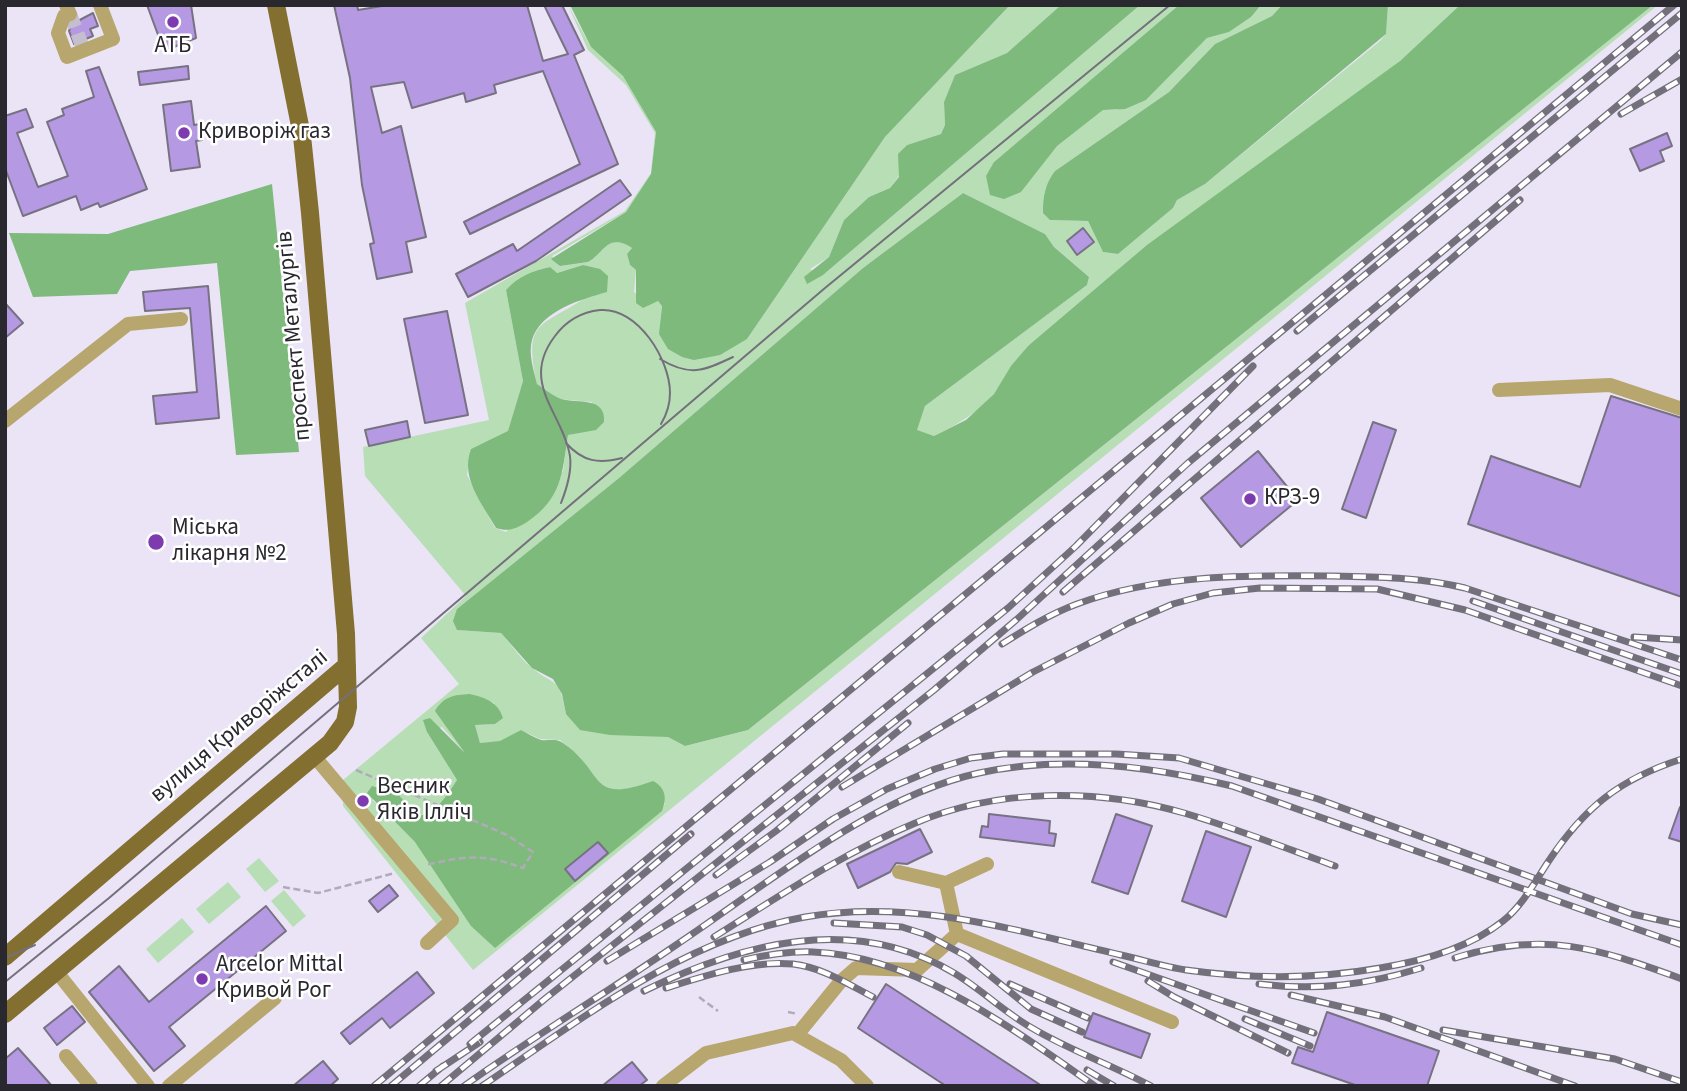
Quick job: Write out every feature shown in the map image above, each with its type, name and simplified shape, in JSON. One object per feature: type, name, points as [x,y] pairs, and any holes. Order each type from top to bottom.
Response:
[{"type":"main road","name":"проспект Металургів","points":[[276,5],[302,136],[347,665]]},
{"type":"main road","name":"вулиця Криворіжсталі","points":[[5,1014],[330,743],[345,722],[348,707],[347,665]]},
{"type":"main road","name":"вулиця Криворіжсталі","points":[[5,957],[347,665]]},
{"type":"lane","points":[[66,5],[70,14],[64,16],[58,33],[67,57],[113,39],[100,5]]},
{"type":"lane","points":[[5,421],[128,324],[181,319]]},
{"type":"lane","points":[[1499,390],[1611,385],[1682,409]]},
{"type":"lane","points":[[314,756],[452,919],[427,943]]},
{"type":"lane","points":[[899,872],[946,883],[987,864]]},
{"type":"lane","points":[[946,883],[957,934]]},
{"type":"lane","points":[[957,934],[1172,1022]]},
{"type":"lane","points":[[797,1035],[856,968],[917,970],[957,934]]},
{"type":"lane","points":[[56,971],[148,1086]]},
{"type":"lane","points":[[169,1086],[275,998]]},
{"type":"lane","points":[[663,1086],[706,1053],[793,1033],[841,1060],[867,1086]]},
{"type":"lane","points":[[66,1056],[91,1086]]},
{"type":"path","points":[[356,770],[507,835],[533,852],[523,868]]},
{"type":"path","points":[[699,997],[718,1011]]},
{"type":"green space","points":[[568,5],[591,47],[623,76],[656,132],[651,174],[626,212],[552,256],[560,266],[588,262],[611,243],[617,242],[632,248],[627,254],[630,265],[636,270],[634,292],[648,304],[658,301],[662,305],[662,336],[669,347],[682,357],[747,339],[885,137],[1010,5],[1061,5],[1007,53],[955,75],[944,102],[945,125],[941,134],[907,145],[899,154],[899,176],[890,188],[869,197],[844,220],[829,257],[810,269],[823,275],[1140,5],[1179,5],[994,162],[1021,192],[1056,146],[1103,110],[1116,110],[1146,100],[1207,38],[1229,32],[1251,17],[1261,5],[1282,5],[1272,16],[1215,44],[1169,92],[1055,171],[1050,220],[1088,221],[1103,252],[1118,254],[1173,208],[1177,200],[1205,184],[1380,41],[1386,34],[1388,5],[1460,5],[1400,61],[1028,346],[993,395],[958,423],[934,436],[916,430],[925,406],[1087,285],[1089,277],[1054,247],[1045,234],[963,193],[863,268],[619,478],[457,609],[457,630],[501,633],[527,663],[555,684],[561,693],[566,714],[644,735],[668,737],[685,746],[748,730],[1653,5],[1658,5],[473,970],[343,806],[343,780],[459,684],[421,638],[466,596],[365,476],[363,447],[489,420],[465,303],[625,211],[651,173],[655,133],[626,85],[588,50]],"holes":[[[583,265],[603,272],[587,297],[538,329],[532,348],[537,384],[559,399],[592,402],[576,433],[568,435],[563,471],[506,532],[495,528],[467,475],[471,449],[508,432],[523,381],[506,290],[521,278],[538,270],[550,267],[556,273]],[[470,694],[494,703],[495,724],[475,725],[480,743],[500,742],[521,730],[540,739],[560,740],[580,757],[599,784],[608,790],[631,789],[665,803],[661,811],[642,827],[415,842],[393,816],[372,800],[398,794],[416,816],[429,812],[440,803],[457,780],[427,732],[442,727],[470,759]]]},
{"type":"green space","points":[[570,5],[1010,5],[885,137],[747,339],[720,355],[694,360],[668,349],[659,334],[662,306],[658,301],[643,308],[636,303],[636,270],[630,265],[627,254],[632,248],[617,242],[611,243],[588,262],[560,266],[551,259],[626,212],[651,174],[656,132],[623,76],[591,47]]},
{"type":"green space","points":[[1061,5],[1140,5],[823,275],[807,284],[804,277],[829,257],[844,220],[869,197],[890,188],[899,177],[898,154],[907,145],[941,134],[945,125],[944,102],[955,75],[1007,53]]},
{"type":"green space","points":[[1179,5],[1261,5],[1251,17],[1229,32],[1207,38],[1146,100],[1125,109],[1103,110],[1057,146],[1021,192],[1004,199],[990,195],[986,176],[994,162]]},
{"type":"green space","points":[[1282,5],[1388,5],[1386,34],[1205,184],[1177,200],[1173,208],[1118,254],[1103,252],[1088,221],[1050,220],[1043,213],[1045,191],[1055,171],[1169,92],[1215,44],[1272,16]]},
{"type":"green space","points":[[1460,5],[1653,5],[748,730],[685,746],[668,737],[610,735],[580,730],[566,714],[562,694],[553,679],[532,668],[501,633],[457,630],[453,621],[457,609],[619,478],[863,268],[963,193],[1045,234],[1054,247],[1089,277],[1087,285],[925,406],[917,430],[934,436],[966,420],[994,394],[1011,366],[1028,346],[1147,245],[1400,61]]},
{"type":"green space","points":[[272,184],[299,452],[236,455],[217,263],[130,271],[117,294],[33,297],[9,233],[108,234]]},
{"type":"green space","points":[[583,265],[600,269],[608,276],[607,292],[563,308],[544,321],[532,340],[531,357],[537,384],[561,399],[596,405],[601,408],[604,422],[596,430],[568,435],[558,484],[554,494],[539,513],[516,528],[496,528],[474,490],[468,460],[471,449],[508,431],[523,381],[506,290],[521,278],[538,270],[550,267],[557,273]]},
{"type":"green space","points":[[470,694],[491,702],[503,718],[495,724],[475,725],[480,743],[500,741],[521,730],[541,740],[558,741],[577,754],[599,782],[607,787],[617,789],[653,781],[661,787],[665,798],[662,811],[495,948],[471,926],[415,842],[367,793],[372,786],[398,794],[417,816],[435,808],[457,780],[427,732],[423,720],[430,718],[465,753],[435,711],[450,697]]},
{"type":"green space","points":[[259,858],[279,881],[265,892],[246,869]]},
{"type":"green space","points":[[228,882],[241,897],[209,924],[196,909]]},
{"type":"green space","points":[[284,890],[306,916],[293,927],[271,901]]},
{"type":"green space","points":[[182,918],[194,932],[158,963],[146,949]]},
{"type":"building","name":"АТБ","points":[[147,5],[191,5],[196,38],[164,51]]},
{"type":"building","points":[[334,5],[357,5],[358,10],[388,5],[527,5],[543,61],[568,54],[544,5],[562,5],[584,50],[574,55],[618,164],[470,234],[464,222],[580,164],[543,71],[494,85],[496,93],[466,102],[464,93],[412,108],[404,82],[371,87],[382,133],[401,126],[426,237],[406,242],[412,272],[377,279],[370,244],[374,243],[362,185],[350,78]]},
{"type":"building","points":[[93,13],[98,26],[90,29],[93,36],[74,44],[69,31],[72,24]]},
{"type":"building","points":[[188,66],[189,79],[140,85],[138,72]]},
{"type":"building","points":[[99,67],[147,189],[100,207],[98,203],[81,210],[76,196],[23,216],[5,168],[5,116],[26,109],[33,127],[17,133],[38,187],[68,176],[47,122],[64,115],[62,109],[94,97],[86,71]]},
{"type":"building","name":"Криворіж газ","points":[[191,101],[194,125],[200,124],[202,140],[196,141],[200,167],[171,171],[163,105]]},
{"type":"building","points":[[1667,133],[1672,146],[1660,151],[1664,161],[1640,171],[1630,149]]},
{"type":"building","points":[[620,180],[631,195],[536,261],[468,297],[456,274],[513,244],[517,251]]},
{"type":"building","points":[[1083,228],[1094,242],[1077,255],[1067,241]]},
{"type":"building","points":[[208,286],[219,418],[156,424],[153,396],[197,392],[190,308],[145,311],[143,292]]},
{"type":"building","points":[[5,303],[23,323],[5,338]]},
{"type":"building","points":[[447,311],[468,415],[425,423],[404,319]]},
{"type":"building","points":[[1611,396],[1682,418],[1682,597],[1468,524],[1491,456],[1580,487]]},
{"type":"building","points":[[407,421],[410,437],[369,446],[365,430]]},
{"type":"building","points":[[1373,422],[1396,430],[1366,518],[1342,509]]},
{"type":"building","name":"КРЗ-9","points":[[1258,451],[1298,500],[1241,547],[1201,498]]},
{"type":"building","points":[[1680,807],[1682,808],[1682,842],[1669,838]]},
{"type":"building","points":[[989,814],[1050,821],[1049,833],[1056,834],[1054,846],[980,837],[982,826],[988,827]]},
{"type":"building","points":[[1116,814],[1152,826],[1128,894],[1092,882]]},
{"type":"building","points":[[920,829],[932,852],[907,864],[896,863],[890,872],[858,888],[847,864]]},
{"type":"building","points":[[1206,831],[1251,847],[1226,917],[1182,901]]},
{"type":"building","points":[[598,842],[608,853],[575,881],[565,869]]},
{"type":"building","points":[[389,885],[398,896],[378,912],[369,901]]},
{"type":"building","name":"Arcelor Mittal Кривой Рог","points":[[266,906],[286,931],[169,1027],[185,1046],[154,1071],[89,992],[119,966],[149,1002]]},
{"type":"building","points":[[417,972],[434,993],[390,1028],[382,1018],[350,1044],[341,1033]]},
{"type":"building","points":[[886,984],[1042,1086],[946,1086],[858,1028]]},
{"type":"building","points":[[72,1006],[85,1022],[57,1045],[44,1028]]},
{"type":"building","points":[[1327,1012],[1439,1051],[1427,1086],[1358,1086],[1292,1063],[1298,1047],[1313,1052]]},
{"type":"building","points":[[1093,1013],[1150,1034],[1141,1058],[1084,1037]]},
{"type":"building","points":[[18,1048],[52,1086],[5,1086],[5,1059]]},
{"type":"building","points":[[323,1061],[338,1079],[330,1086],[293,1086]]},
{"type":"building","points":[[632,1062],[647,1080],[639,1086],[602,1086]]},
{"type":"tunnel","points":[[70,14],[84,51]]},
{"type":"tram line","points":[[5,982],[109,898],[825,288],[1170,5]]},
{"type":"tram line","points":[[561,503],[568,480],[570,456],[566,440],[546,398],[541,369],[545,353],[555,336],[569,322],[581,315],[600,310],[614,311],[639,326],[658,351],[669,380],[669,402],[661,424]]},
{"type":"tram line","points":[[660,359],[680,368],[696,370],[733,357]]},
{"type":"tram line","points":[[566,443],[585,458],[592,460],[622,458]]},
{"type":"tram line","points":[[5,958],[35,945]]},
{"type":"railway","points":[[374,1086],[1674,5]]},
{"type":"railway","points":[[1297,331],[1682,13]]},
{"type":"railway","points":[[441,1086],[546,998],[934,690],[1016,620],[1188,463],[1682,52]]},
{"type":"railway","points":[[1621,114],[1682,79]]},
{"type":"railway","points":[[1063,592],[1520,200]]},
{"type":"railway","points":[[470,1044],[1008,608],[1076,546],[1253,366]]},
{"type":"railway","points":[[1002,644],[1067,608],[1139,587],[1203,578],[1349,576],[1415,580],[1465,588],[1682,660]]},
{"type":"railway","points":[[842,787],[1033,672],[1129,623],[1173,604],[1213,593],[1260,588],[1377,589],[1465,610],[1682,686]]},
{"type":"railway","points":[[1473,601],[1682,674]]},
{"type":"railway","points":[[1634,637],[1682,640]]},
{"type":"railway","points":[[716,875],[776,831],[908,723]]},
{"type":"railway","points":[[607,961],[770,862],[833,819],[887,789],[935,769],[971,758],[1003,754],[1116,754],[1179,758],[1318,799],[1632,914],[1682,925]]},
{"type":"railway","points":[[482,1086],[596,1009],[677,962],[718,943],[805,917],[845,912],[925,914],[1004,927],[1178,969],[1234,975],[1332,974],[1413,962],[1460,946],[1503,921],[1522,901],[1562,843],[1590,811],[1621,786],[1682,759]]},
{"type":"railway","points":[[464,1086],[650,963],[783,870],[860,822],[939,785],[979,773],[1010,768],[1106,765],[1170,773],[1232,786],[1682,945]]},
{"type":"railway","points":[[714,937],[861,848],[945,812],[1013,798],[1082,796],[1151,805],[1222,825],[1335,866]]},
{"type":"railway","points":[[391,1086],[691,834]]},
{"type":"railway","points":[[834,923],[902,927],[927,935],[966,956],[1031,1009],[1082,1032]]},
{"type":"railway","points":[[644,991],[681,974],[759,948],[837,940],[877,944],[916,955],[954,973],[1032,1028],[1151,1086]]},
{"type":"railway","points":[[1455,958],[1516,945],[1570,946],[1596,951],[1682,979]]},
{"type":"railway","points":[[744,960],[813,952],[851,957],[889,967],[962,999],[1095,1086]]},
{"type":"railway","points":[[1113,962],[1314,1033]]},
{"type":"railway","points":[[666,988],[712,974],[777,963],[824,972],[873,997]]},
{"type":"railway","points":[[1259,984],[1301,987],[1341,985],[1381,979],[1421,968]]},
{"type":"railway","points":[[1148,981],[1174,997],[1288,1053]]},
{"type":"railway","points":[[1010,984],[1088,1018]]},
{"type":"railway","points":[[1291,995],[1385,1017],[1575,1086]]},
{"type":"railway","points":[[1245,1019],[1310,1046]]},
{"type":"railway","points":[[1443,1030],[1615,1059],[1682,1082]]},
{"type":"railway","points":[[436,1071],[480,1042]]},
{"type":"railway","points":[[419,1086],[443,1066]]},
{"type":"railway","points":[[1087,1070],[1114,1086]]},
{"type":"place","name":"АТБ","points":[[173,22]]},
{"type":"place","name":"Криворіж газ","points":[[184,133]]},
{"type":"place","name":"КРЗ-9","points":[[1250,499]]},
{"type":"place","name":"Міська лікарня №2","points":[[156,542]]},
{"type":"place","name":"Весник Яків Ілліч","points":[[363,801]]},
{"type":"place","name":"Arcelor Mittal Кривой Рог","points":[[202,979]]}]
